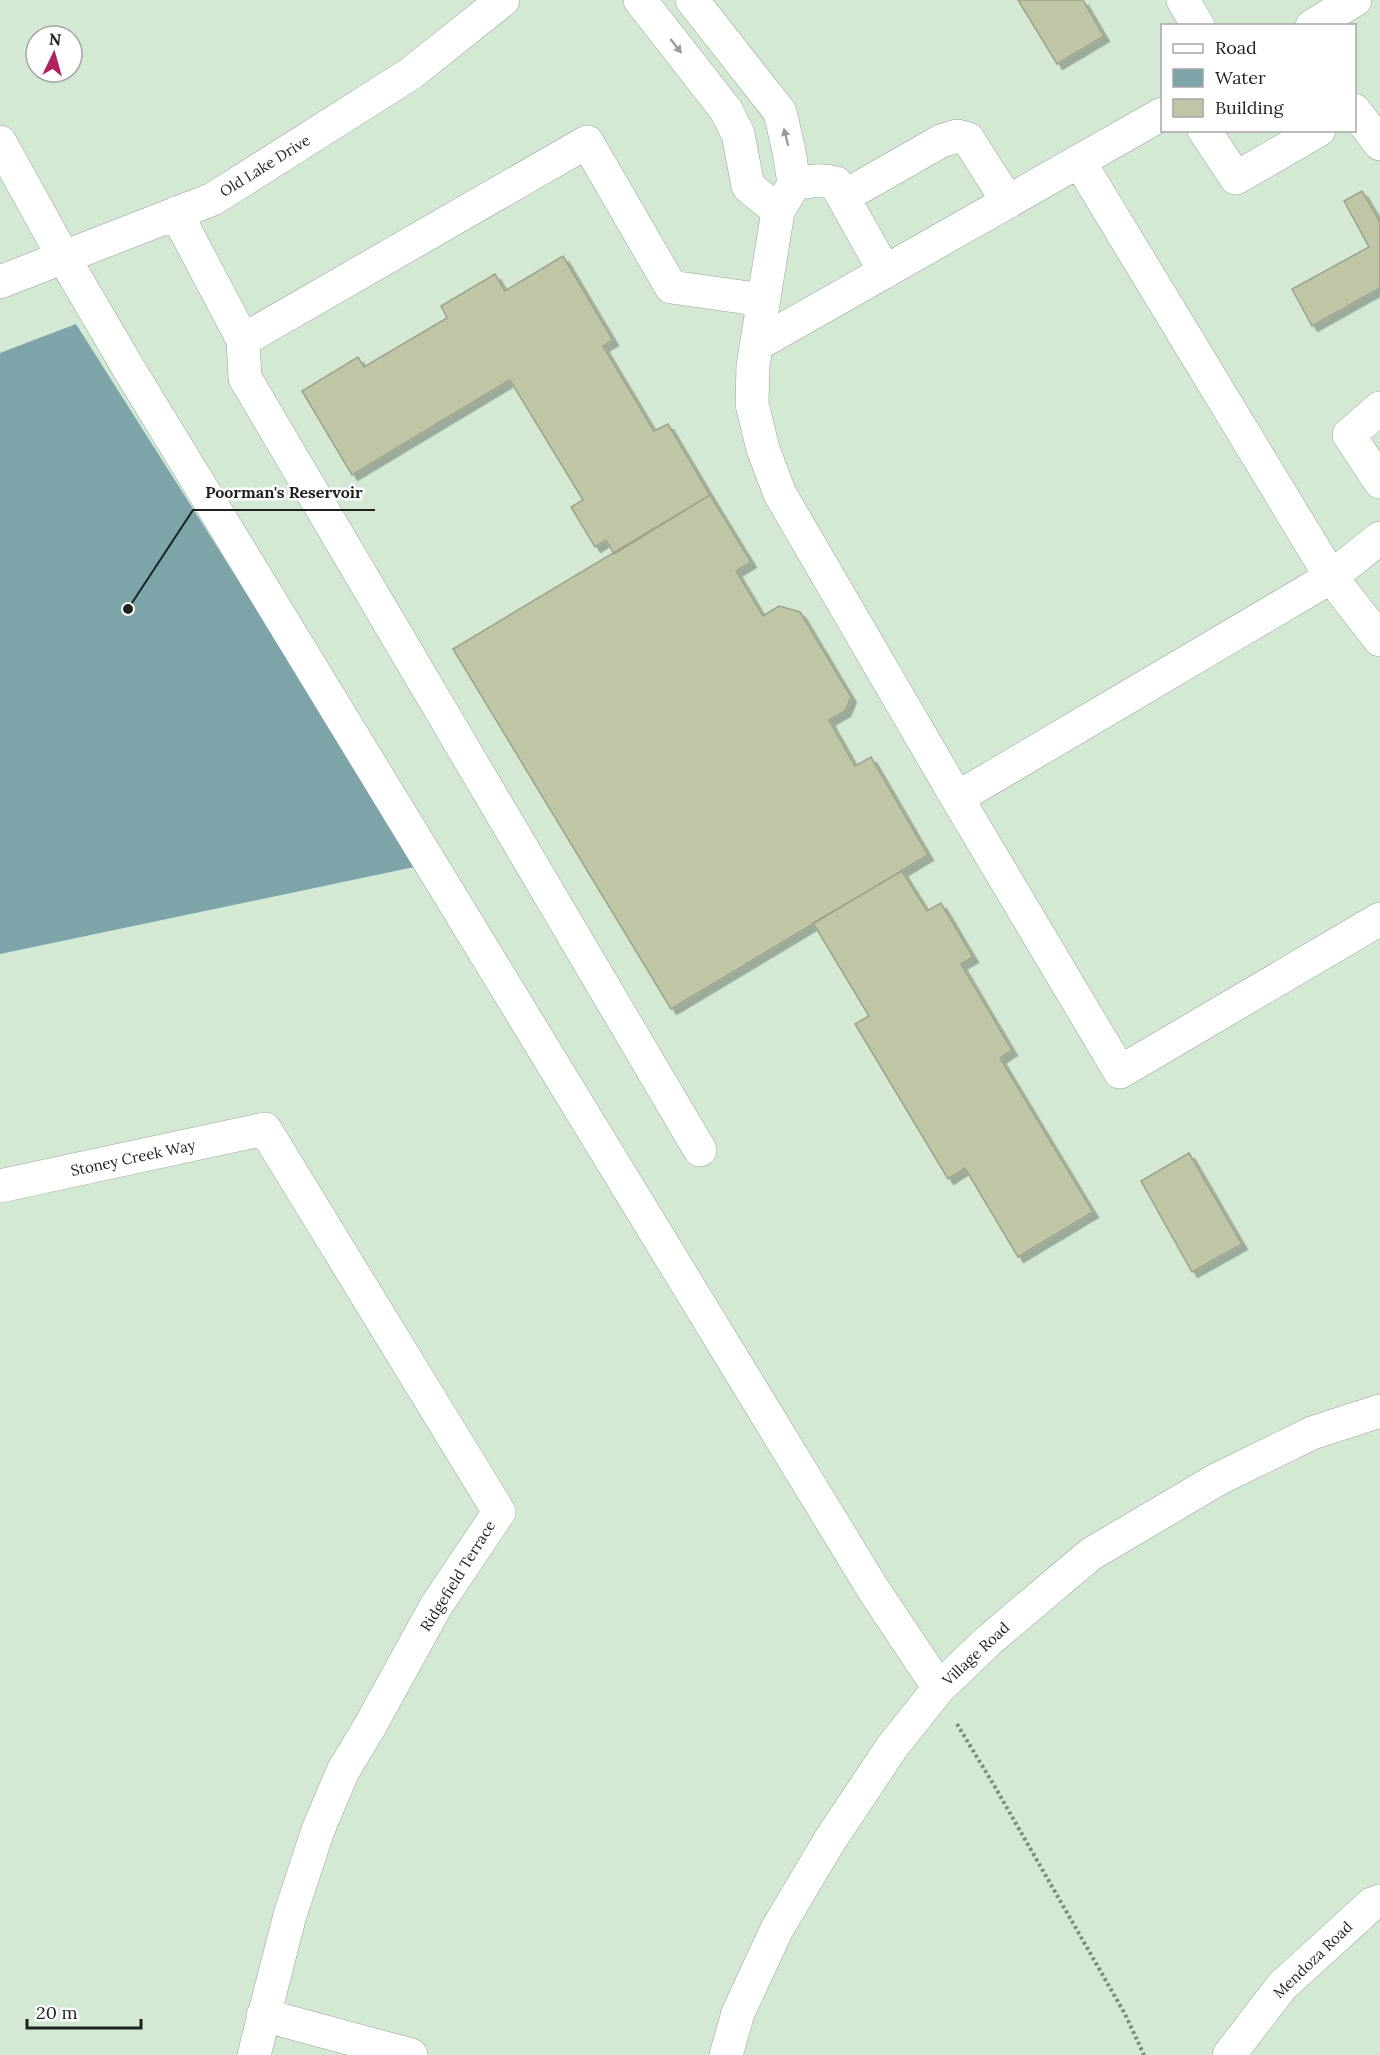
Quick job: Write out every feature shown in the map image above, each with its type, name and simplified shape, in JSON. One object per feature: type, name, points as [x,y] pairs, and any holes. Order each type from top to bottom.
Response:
[{"type":"street","name":"Old Lake Drive","points":[[0,282],[213,199],[410,74],[503,0]]},
{"type":"street","points":[[640,0],[726,110],[738,134],[748,186],[786,197],[812,180],[836,183],[885,272]]},
{"type":"street","points":[[692,0],[780,112],[789,151],[786,197],[763,300],[756,345],[752,404],[763,449],[780,494],[1120,1072],[1380,919]]},
{"type":"street","points":[[1183,0],[1197,24]]},
{"type":"street","points":[[1315,15],[1355,0]]},
{"type":"street","points":[[1356,113],[1380,144]]},
{"type":"street","points":[[756,345],[1161,115]]},
{"type":"street","points":[[1205,132],[1236,178],[1316,132]]},
{"type":"street","points":[[843,197],[941,141],[957,136],[968,140],[1008,202]]},
{"type":"street","points":[[0,142],[64,258],[142,390],[873,1589],[939,1688]]},
{"type":"street","points":[[243,340],[587,142],[671,287],[763,300]]},
{"type":"street","points":[[1079,161],[1332,577],[1380,640]]},
{"type":"street","points":[[176,213],[243,340],[245,378],[700,1150]]},
{"type":"street","points":[[1380,408],[1349,435],[1380,482]]},
{"type":"street","points":[[957,798],[1332,577],[1380,538]]},
{"type":"street","name":"Stoney Creek Way","points":[[0,1186],[265,1129]]},
{"type":"street","name":"Ridgefield Terrace","points":[[254,2055],[290,1915],[318,1830],[343,1771],[436,1606],[499,1512],[265,1129]]},
{"type":"street","name":"Village Road","points":[[726,2055],[738,2013],[777,1929],[830,1840],[892,1747],[939,1688],[988,1641],[1091,1554],[1218,1479],[1312,1433],[1380,1411]]},
{"type":"street","name":"Mendoza Road","points":[[1229,2055],[1282,1986],[1377,1908]]},
{"type":"street","points":[[263,2015],[411,2055]]},
{"type":"path","points":[[939,1688],[958,1725],[996,1787],[1125,2014],[1144,2055]]},
{"type":"water","points":[[76,324],[419,866],[0,954],[0,353]]},
{"type":"building","points":[[1018,0],[1083,0],[1104,36],[1057,64]]},
{"type":"building","points":[[1362,191],[1380,222],[1380,288],[1312,326],[1292,289],[1369,247],[1344,201]]},
{"type":"building","points":[[563,256],[613,340],[603,346],[654,431],[668,424],[710,495],[614,554],[606,540],[595,547],[571,507],[583,500],[510,380],[352,475],[302,391],[358,357],[364,367],[447,318],[441,306],[495,274],[505,291]]},
{"type":"building","points":[[710,495],[751,562],[736,571],[763,616],[779,606],[800,612],[851,697],[845,711],[829,720],[855,766],[871,757],[928,855],[671,1009],[453,649]]},
{"type":"building","points":[[902,871],[927,911],[941,903],[973,957],[961,964],[1012,1050],[1000,1058],[1093,1212],[1018,1257],[965,1168],[948,1179],[855,1024],[869,1016],[813,923]]},
{"type":"building","points":[[1189,1153],[1242,1244],[1192,1272],[1141,1181]]},
{"type":"place","name":"Poorman's Reservoir","points":[[128,609]]}]
